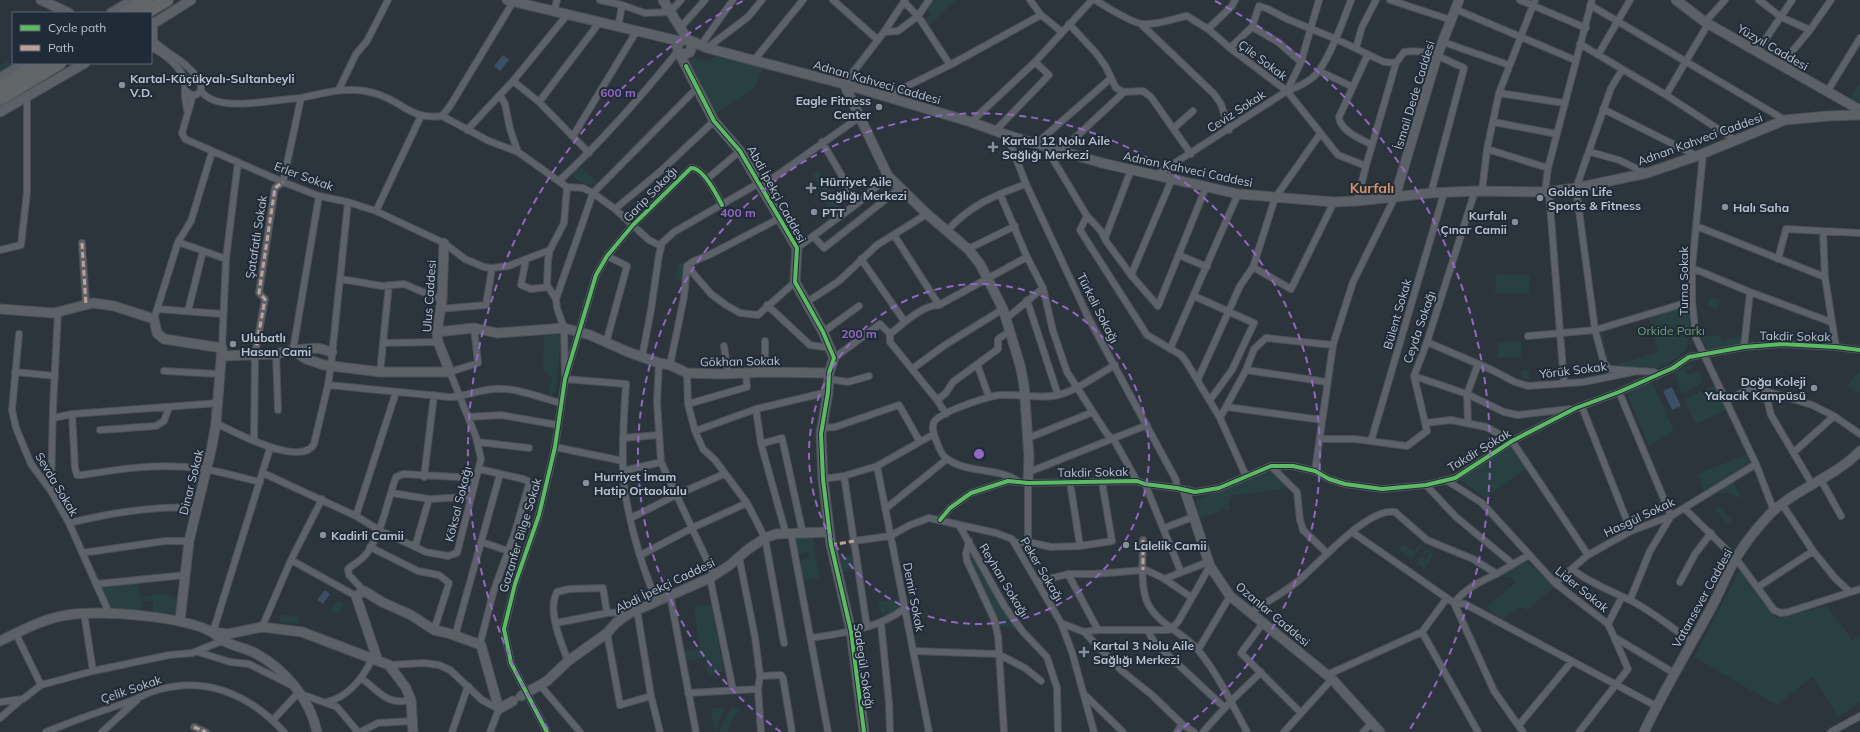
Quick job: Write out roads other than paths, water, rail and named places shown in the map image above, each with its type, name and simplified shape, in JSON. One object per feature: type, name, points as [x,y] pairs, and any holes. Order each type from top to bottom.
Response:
[{"type":"highway","points":[[127,12],[147,0]]},
{"type":"highway","points":[[147,12],[167,0]]},
{"type":"highway","points":[[0,87],[39,64]]},
{"type":"highway","points":[[0,99],[58,64]]},
{"type":"street","points":[[41,0],[65,12]]},
{"type":"street","points":[[113,12],[133,0]]},
{"type":"street","points":[[191,0],[152,24],[154,41],[186,64],[198,79],[201,85],[200,91],[205,97],[229,104],[301,98],[338,89],[378,94],[421,116],[442,116],[467,130],[518,152],[567,187],[583,188],[593,193],[615,209],[649,240],[661,246]]},
{"type":"street","points":[[338,89],[354,58],[367,41],[388,0]]},
{"type":"street","points":[[554,11],[557,0]]},
{"type":"street","points":[[600,0],[621,3],[645,13],[670,12],[681,0]]},
{"type":"street","points":[[559,182],[589,154],[683,47],[680,28],[663,0]]},
{"type":"street","points":[[680,28],[705,0]]},
{"type":"street","points":[[704,47],[733,0]]},
{"type":"street","points":[[704,47],[748,17],[762,0]]},
{"type":"street","points":[[755,59],[803,0]]},
{"type":"street","points":[[833,0],[878,40]]},
{"type":"street","points":[[884,32],[898,31],[918,16],[929,0]]},
{"type":"street","points":[[1030,0],[1041,15],[1062,32]]},
{"type":"street","points":[[971,122],[1035,62],[1069,24],[1094,0],[1124,17],[1142,25],[1214,94],[1221,104],[1229,130]]},
{"type":"street","points":[[1208,29],[1232,6],[1235,0]]},
{"type":"street","points":[[1287,91],[1301,62],[1312,29],[1319,0]]},
{"type":"street","points":[[1351,0],[1336,39],[1319,71],[1354,87]]},
{"type":"street","points":[[1356,48],[1362,27],[1376,0]]},
{"type":"street","points":[[1390,0],[1450,20]]},
{"type":"street","points":[[1411,7],[1414,0]]},
{"type":"street","points":[[1520,0],[1533,3],[1586,28]]},
{"type":"street","points":[[1598,55],[1630,0]]},
{"type":"street","name":"Yüzyıl Caddesi","points":[[1676,0],[1707,23],[1780,66],[1860,110]]},
{"type":"street","points":[[1666,95],[1707,23],[1725,0]]},
{"type":"street","points":[[1759,0],[1781,17],[1810,30]]},
{"type":"street","points":[[1757,52],[1792,0]]},
{"type":"street","points":[[1780,66],[1810,30],[1831,0]]},
{"type":"street","points":[[442,116],[450,106],[510,1],[554,11],[599,24],[654,36],[683,47]]},
{"type":"street","points":[[950,65],[918,16],[904,1],[884,32],[844,84],[861,116],[888,176],[927,214],[968,249],[980,264],[1007,318],[1020,365],[1025,396],[1029,472],[1028,542]]},
{"type":"street","points":[[1564,383],[1561,332],[1547,192],[1548,168],[1580,44],[1586,28],[1591,2],[1686,62],[1785,120]]},
{"type":"street","points":[[618,28],[621,3]]},
{"type":"street","name":"Ceyda Sokağı","points":[[1425,422],[1414,376],[1478,191],[1499,93],[1533,3]]},
{"type":"street","points":[[1457,4],[1520,37],[1576,60]]},
{"type":"street","name":"İsmail Dede Caddesi","points":[[1395,198],[1437,56],[1457,4]]},
{"type":"street","points":[[1230,48],[1252,27],[1259,6],[1336,39],[1384,62],[1396,63]]},
{"type":"street","points":[[467,130],[500,95],[567,15]]},
{"type":"street","points":[[887,96],[950,65],[1041,15]]},
{"type":"street","name":"Çile Sokak","points":[[1142,25],[1172,21],[1187,16],[1208,29],[1230,48],[1287,91],[1338,155],[1366,166]]},
{"type":"street","points":[[540,102],[599,24]]},
{"type":"street","points":[[1069,24],[1106,67],[1110,79],[1116,88],[1124,92],[1143,91],[1151,97],[1191,154]]},
{"type":"street","points":[[1252,27],[1278,42],[1301,62]]},
{"type":"street","points":[[573,136],[636,32]]},
{"type":"street","points":[[1443,42],[1509,65]]},
{"type":"street","points":[[1827,92],[1859,42]]},
{"type":"street","points":[[1580,44],[1666,95],[1735,140]]},
{"type":"street","name":"Adnan Kahveci Caddesi","points":[[683,47],[704,47],[755,59],[887,96],[1036,144],[1131,170],[1238,194],[1334,202],[1395,198],[1431,193],[1478,191],[1547,192],[1576,188],[1647,173],[1700,155],[1785,120],[1860,115]]},
{"type":"street","name":"Abdi İpekçi Caddesi","points":[[683,47],[686,66],[714,121],[740,151],[797,248],[795,282]]},
{"type":"street","points":[[152,48],[177,66],[186,82],[185,90],[187,112]]},
{"type":"street","points":[[1357,201],[1396,63],[1404,52],[1413,51],[1425,51],[1464,68],[1431,193]]},
{"type":"street","points":[[1368,54],[1354,87],[1341,112],[1340,121],[1341,124],[1357,138],[1372,145]]},
{"type":"street","points":[[995,131],[1048,75],[1035,62]]},
{"type":"street","points":[[0,78],[23,64]]},
{"type":"street","points":[[0,112],[83,64]]},
{"type":"street","points":[[1622,70],[1611,88],[1590,152],[1576,188],[1595,330],[1604,363],[1609,369],[1637,371]]},
{"type":"street","name":"Ceviz Sokak","points":[[1156,175],[1229,130],[1287,91],[1313,78],[1319,71]]},
{"type":"street","points":[[186,82],[190,79],[198,79]]},
{"type":"street","points":[[1036,144],[1110,79]]},
{"type":"street","points":[[512,81],[540,102],[589,154]]},
{"type":"street","points":[[657,600],[649,584],[631,518],[623,471],[626,384],[565,379],[563,362],[564,328],[557,308],[556,299],[593,193],[697,88]]},
{"type":"street","points":[[185,90],[188,94],[193,95]]},
{"type":"street","points":[[187,112],[193,95],[200,91]]},
{"type":"street","points":[[1061,151],[1124,92]]},
{"type":"street","points":[[1499,93],[1564,103]]},
{"type":"street","points":[[500,95],[505,104],[510,129],[518,152]]},
{"type":"street","points":[[0,250],[21,245],[27,192],[27,96]]},
{"type":"street","name":"Şatafatlı Sokak","points":[[254,354],[265,299],[258,293],[275,188],[283,182],[301,98]]},
{"type":"street","points":[[1603,109],[1700,155]]},
{"type":"street","points":[[1174,128],[1193,111]]},
{"type":"street","name":"Erler Sokak","points":[[187,112],[182,128],[185,139],[283,182],[320,196],[348,202],[376,211],[444,243],[457,254],[474,264],[492,268]]},
{"type":"street","points":[[376,211],[421,116]]},
{"type":"street","points":[[642,357],[661,246],[667,238],[674,232],[722,204],[760,184],[861,116]]},
{"type":"street","points":[[615,209],[663,169],[714,121]]},
{"type":"street","points":[[1493,122],[1557,134]]},
{"type":"street","points":[[1198,379],[1240,286],[1253,268],[1275,198],[1320,134]]},
{"type":"street","name":"Türkeli Sokağı","points":[[1007,135],[1026,184],[1089,319],[1181,489]]},
{"type":"street","points":[[822,142],[858,203]]},
{"type":"street","points":[[1045,146],[1087,216],[1101,231],[1132,275],[1158,306],[1206,187]]},
{"type":"street","points":[[1488,149],[1548,168]]},
{"type":"street","points":[[707,179],[740,151]]},
{"type":"street","points":[[212,152],[191,221],[178,242],[157,309],[154,319],[157,333],[164,339],[222,352],[276,354],[293,350],[318,348],[332,352]]},
{"type":"street","points":[[1590,152],[1618,160],[1647,173]]},
{"type":"street","name":"Turna Sokak","points":[[1700,155],[1692,268],[1692,301],[1696,338],[1698,345],[1705,355],[1756,464],[1774,511]]},
{"type":"street","points":[[222,352],[226,259],[238,162]]},
{"type":"street","name":"Garip Sokağı","points":[[565,379],[578,331],[596,275],[607,256],[633,225],[691,168],[696,168],[707,179],[722,204]]},
{"type":"street","points":[[1105,238],[1131,170]]},
{"type":"street","points":[[797,248],[858,203],[888,176]]},
{"type":"street","points":[[1132,275],[1172,179]]},
{"type":"street","points":[[947,231],[966,212],[1000,194],[1026,184]]},
{"type":"street","points":[[556,299],[548,287],[546,277],[550,250],[564,222],[567,187]]},
{"type":"street","points":[[813,236],[824,248],[900,188]]},
{"type":"street","name":"Bülent Sokak","points":[[1371,442],[1444,193]]},
{"type":"street","points":[[1000,194],[1027,257],[1043,288],[1053,331],[1067,372],[1107,434],[1114,440],[1137,481]]},
{"type":"street","points":[[1170,349],[1238,194]]},
{"type":"street","points":[[293,350],[320,196]]},
{"type":"street","points":[[1316,471],[1333,345],[1353,282],[1395,198]]},
{"type":"street","points":[[216,424],[270,448],[306,452],[311,449],[314,444],[328,385],[331,365],[348,202]]},
{"type":"street","points":[[1253,268],[1291,289],[1334,202]]},
{"type":"street","points":[[807,302],[839,281],[877,245],[894,236],[927,214]]},
{"type":"street","points":[[1087,216],[1080,230],[1147,335],[1181,355],[1198,379],[1220,418],[1246,476]]},
{"type":"street","points":[[670,365],[684,297],[687,266],[694,261],[711,254],[780,218]]},
{"type":"street","points":[[968,249],[1015,226]]},
{"type":"street","points":[[1696,226],[1825,277]]},
{"type":"street","points":[[1778,259],[1786,229],[1860,233]]},
{"type":"street","points":[[1824,231],[1825,277],[1836,347]]},
{"type":"street","points":[[894,236],[939,305]]},
{"type":"street","points":[[178,242],[226,259]]},
{"type":"street","name":"Ulus Caddesi","points":[[444,243],[442,300],[439,309],[437,332],[438,342],[450,372]]},
{"type":"street","points":[[82,244],[86,305]]},
{"type":"street","points":[[439,309],[486,305],[492,268],[508,266],[550,250]]},
{"type":"street","points":[[188,311],[203,252]]},
{"type":"street","points":[[1179,255],[1207,266]]},
{"type":"street","points":[[606,343],[627,266],[607,256]]},
{"type":"street","points":[[890,334],[931,305],[939,305],[1027,257]]},
{"type":"street","points":[[526,259],[521,285],[531,289],[548,287]]},
{"type":"street","points":[[861,259],[905,322]]},
{"type":"street","points":[[687,266],[712,294],[726,305],[740,312],[758,314],[795,282],[807,302],[823,332],[834,358],[829,376],[822,428],[823,479],[829,532]]},
{"type":"street","points":[[1692,268],[1750,292],[1831,322]]},
{"type":"street","points":[[341,280],[389,285],[404,284],[442,300]]},
{"type":"street","points":[[380,372],[389,285]]},
{"type":"street","points":[[1007,318],[1043,288]]},
{"type":"street","points":[[1744,347],[1750,292]]},
{"type":"street","points":[[1194,296],[1254,323],[1232,370],[1210,400]]},
{"type":"street","points":[[1027,300],[1058,395]]},
{"type":"street","points":[[1528,336],[1595,330],[1692,301]]},
{"type":"street","points":[[0,309],[58,312],[93,303],[107,304],[154,319]]},
{"type":"street","points":[[767,306],[810,345],[830,348]]},
{"type":"street","points":[[823,332],[859,306]]},
{"type":"street","points":[[157,309],[224,314]]},
{"type":"street","points":[[912,369],[945,345],[1003,309]]},
{"type":"street","points":[[51,491],[52,418],[58,312]]},
{"type":"street","points":[[834,358],[880,324],[890,334],[890,342],[937,400],[946,414]]},
{"type":"street","points":[[293,350],[306,359],[324,365],[380,372],[450,372],[478,363],[474,328]]},
{"type":"street","name":"Gökhan Sokak","points":[[437,332],[474,328],[497,333],[564,328],[578,331],[642,357],[670,365],[687,373],[746,374],[765,372],[829,376]]},
{"type":"street","points":[[937,400],[946,393],[953,382],[998,349],[998,339],[1010,331]]},
{"type":"street","name":"Sevda Sokak","points":[[19,334],[12,410],[16,428],[31,464],[51,491],[69,523],[110,614]]},
{"type":"street","points":[[1220,418],[1246,370],[1254,349],[1266,338],[1333,345]]},
{"type":"street","points":[[765,341],[765,372]]},
{"type":"street","points":[[383,344],[438,342]]},
{"type":"street","name":"Yörük Sokak","points":[[1427,342],[1515,382],[1528,386],[1584,382],[1637,371],[1654,372],[1658,375]]},
{"type":"street","name":"Takdir Sokak","points":[[1018,481],[1028,483],[1137,481],[1145,484],[1195,492],[1207,491],[1271,466],[1292,466],[1316,471],[1329,479],[1345,484],[1382,489],[1426,485],[1456,478],[1512,441],[1579,408],[1658,375],[1690,357],[1744,347],[1782,344],[1860,350]]},
{"type":"street","points":[[724,346],[728,374]]},
{"type":"street","name":"Dinar Sokak","points":[[180,621],[189,541],[216,424],[219,403],[222,352]]},
{"type":"street","points":[[254,354],[254,441]]},
{"type":"street","points":[[276,354],[278,410]]},
{"type":"street","points":[[659,363],[657,402],[660,462],[692,528],[712,576],[733,690]]},
{"type":"street","points":[[977,364],[989,397]]},
{"type":"street","points":[[1468,423],[1467,394],[1478,364]]},
{"type":"street","points":[[1018,481],[1012,477],[967,467],[947,459],[939,447],[934,434],[933,424],[935,420],[946,414],[989,397],[1014,395],[1058,395],[1078,387],[1115,365]]},
{"type":"street","points":[[1246,370],[1327,382]]},
{"type":"street","points":[[164,371],[220,374]]},
{"type":"street","points":[[15,372],[55,376]]},
{"type":"street","name":"Köksal Sokağı","points":[[263,473],[322,499],[356,516],[379,530],[415,547],[437,555],[448,556],[457,553],[470,497],[481,459],[478,442],[450,372]]},
{"type":"street","points":[[687,373],[688,404],[695,431],[703,449],[715,460],[747,503],[764,538],[784,643]]},
{"type":"street","points":[[688,404],[747,387],[746,374]]},
{"type":"street","points":[[829,376],[848,382],[869,376]]},
{"type":"street","points":[[1414,376],[1467,394],[1504,412],[1518,415],[1579,408],[1631,531]]},
{"type":"street","name":"Gazanfer Bilge Sokak","points":[[547,732],[520,696],[504,629],[515,584],[540,514],[555,447],[560,403],[565,379]]},
{"type":"street","points":[[328,385],[434,396],[459,397],[495,388],[560,403]]},
{"type":"street","points":[[1726,401],[1747,390],[1759,389],[1812,405],[1834,416],[1860,434]]},
{"type":"street","points":[[1765,391],[1771,415],[1812,484]]},
{"type":"street","points":[[356,516],[396,392]]},
{"type":"street","points":[[695,431],[756,409],[828,392]]},
{"type":"street","points":[[1620,392],[1671,516],[1650,552],[1630,600]]},
{"type":"street","points":[[424,477],[434,396]]},
{"type":"street","points":[[52,418],[72,414],[219,403]]},
{"type":"street","points":[[822,428],[835,427],[899,405],[920,442]]},
{"type":"street","points":[[100,430],[156,426],[164,421],[169,407]]},
{"type":"street","points":[[1227,407],[1322,420]]},
{"type":"street","points":[[756,409],[761,444],[789,534],[811,638],[828,732]]},
{"type":"street","points":[[1028,438],[1093,412]]},
{"type":"street","points":[[72,414],[75,468],[77,475],[118,469],[159,466],[206,469],[260,482]]},
{"type":"street","points":[[468,417],[501,415],[558,425]]},
{"type":"street","points":[[1794,452],[1834,416]]},
{"type":"street","points":[[1320,439],[1355,439],[1407,446],[1427,431],[1425,422],[1451,420],[1486,427],[1512,441],[1588,555]]},
{"type":"street","points":[[1029,472],[1114,440],[1147,425]]},
{"type":"street","points":[[823,479],[844,476],[877,466],[934,434]]},
{"type":"street","points":[[624,438],[658,435]]},
{"type":"street","points":[[761,444],[782,438],[803,534]]},
{"type":"street","points":[[478,442],[529,448]]},
{"type":"street","points":[[555,447],[623,460]]},
{"type":"street","points":[[212,632],[270,448]]},
{"type":"street","name":"Vatansever Caddesi","points":[[1644,732],[1656,706],[1711,608],[1736,558],[1774,511],[1782,504],[1812,484],[1845,465],[1860,451]]},
{"type":"street","points":[[885,510],[947,459]]},
{"type":"street","points":[[623,471],[660,462]]},
{"type":"street","name":"Hasgül Sokak","points":[[1555,584],[1573,570],[1588,555],[1631,531],[1671,516],[1756,464]]},
{"type":"street","name":"Demir Sokak","points":[[877,466],[929,732]]},
{"type":"street","points":[[1271,466],[1297,492],[1300,520],[1303,530],[1327,553]]},
{"type":"street","points":[[479,469],[523,479],[528,481],[529,484],[493,593],[480,644]]},
{"type":"street","points":[[455,636],[500,474]]},
{"type":"street","points":[[631,518],[676,494],[724,474]]},
{"type":"street","points":[[476,478],[398,475],[395,480],[379,530],[370,547],[361,559],[348,570],[349,575],[364,591],[382,602],[411,614],[434,630],[480,644],[483,649],[499,709],[490,732]]},
{"type":"street","points":[[844,476],[867,626]]},
{"type":"street","name":"Lider Sokak","points":[[1446,480],[1482,503],[1555,584],[1608,624],[1628,669],[1616,686]]},
{"type":"street","points":[[1821,480],[1841,516]]},
{"type":"street","points":[[940,520],[950,508],[971,493],[1003,482],[1018,481]]},
{"type":"street","points":[[1070,482],[1080,546]]},
{"type":"street","points":[[1014,543],[1028,542],[1044,547],[1080,546],[1112,541],[1102,482]]},
{"type":"street","points":[[1145,484],[1181,572]]},
{"type":"street","points":[[1426,485],[1456,517],[1513,564]]},
{"type":"street","name":"Ozanlar Caddesi","points":[[1181,489],[1193,517],[1209,564],[1230,596],[1330,677],[1380,732]]},
{"type":"street","points":[[392,493],[428,498],[470,497]]},
{"type":"street","points":[[415,547],[428,498]]},
{"type":"street","points":[[262,627],[292,560],[322,499]]},
{"type":"street","points":[[641,555],[692,528],[747,503]]},
{"type":"street","points":[[1782,504],[1813,551],[1835,578],[1850,592]]},
{"type":"street","points":[[69,523],[135,510],[176,506],[196,508]]},
{"type":"street","points":[[1684,508],[1736,558],[1774,610],[1781,613],[1804,608],[1860,589]]},
{"type":"street","points":[[1251,612],[1298,581],[1327,553],[1352,532],[1384,513],[1395,512],[1427,540],[1473,559],[1497,574]]},
{"type":"street","points":[[1164,528],[1193,517]]},
{"type":"street","name":"Peker Sokağı","points":[[890,536],[920,520],[929,518],[1006,536],[1014,543],[1061,623],[1072,652],[1094,732]]},
{"type":"street","name":"Reyhan Sokağı","points":[[959,525],[1005,607],[1023,632],[1047,658],[1057,688],[1058,732]]},
{"type":"street","name":"Abdi İpekçi Caddesi","points":[[499,709],[547,681],[568,661],[607,633],[621,618],[657,600],[712,576],[764,538],[789,534],[829,532]]},
{"type":"street","name":"Sadegül Sokağı","points":[[829,532],[851,631],[864,732]]},
{"type":"street","points":[[1352,532],[1454,603],[1494,691],[1524,732]]},
{"type":"street","points":[[1680,582],[1695,554],[1711,533]]},
{"type":"street","points":[[854,541],[890,536]]},
{"type":"street","points":[[1143,540],[1145,596],[1148,603],[1157,616],[1198,650],[1218,677],[1247,732]]},
{"type":"street","points":[[82,553],[165,541],[189,541]]},
{"type":"street","points":[[968,541],[966,554],[967,561],[994,619],[1004,732]]},
{"type":"street","points":[[482,542],[508,551]]},
{"type":"street","points":[[370,547],[418,571],[439,575],[450,583],[434,630]]},
{"type":"street","points":[[1758,587],[1813,551]]},
{"type":"street","points":[[1454,603],[1460,595],[1471,586],[1497,574],[1529,555]]},
{"type":"street","points":[[739,557],[755,637],[760,676],[758,688],[761,732]]},
{"type":"street","points":[[292,560],[356,596],[375,660]]},
{"type":"street","points":[[1164,579],[1181,572],[1209,564]]},
{"type":"street","points":[[1084,632],[1098,630],[1148,631],[1171,629],[1178,622],[1209,564]]},
{"type":"street","points":[[1037,582],[1068,574],[1093,574],[1143,570],[1152,572],[1191,597]]},
{"type":"street","points":[[1573,570],[1590,582],[1630,600],[1658,617],[1692,642]]},
{"type":"street","points":[[1068,574],[1098,630]]},
{"type":"street","points":[[96,584],[186,575]]},
{"type":"street","points":[[568,661],[556,623],[555,595],[557,592],[561,590],[603,588],[607,614]]},
{"type":"street","points":[[356,596],[364,591]]},
{"type":"street","points":[[670,595],[696,732]]},
{"type":"street","points":[[1198,650],[1230,596]]},
{"type":"street","points":[[1608,624],[1622,597]]},
{"type":"street","points":[[1284,732],[1330,677],[1422,632],[1447,598]]},
{"type":"street","points":[[1454,603],[1465,604],[1616,686],[1656,706]]},
{"type":"street","points":[[811,638],[851,631],[881,623],[905,608]]},
{"type":"street","points":[[556,623],[634,611],[651,696],[660,732]]},
{"type":"street","points":[[0,641],[57,617],[84,613],[140,616],[180,621],[212,632],[228,634],[262,627],[302,632],[389,665],[439,665],[450,670],[482,700],[499,709]]},
{"type":"street","points":[[84,613],[94,670]]},
{"type":"street","points":[[881,623],[889,703],[890,732]]},
{"type":"street","points":[[1061,623],[1084,632],[1122,671],[1182,724],[1194,732]]},
{"type":"street","points":[[1263,623],[1241,653],[1301,713]]},
{"type":"street","points":[[1148,631],[1154,642],[1225,708]]},
{"type":"street","points":[[212,632],[222,641],[254,653],[280,671],[296,689],[311,712],[317,732]]},
{"type":"street","points":[[1422,632],[1478,732]]},
{"type":"street","points":[[607,633],[620,705],[651,696]]},
{"type":"street","points":[[16,634],[41,686]]},
{"type":"street","points":[[1614,637],[1674,673]]},
{"type":"street","points":[[0,718],[41,686],[94,670],[169,655],[198,652],[222,641]]},
{"type":"street","points":[[913,651],[998,654],[1026,668],[1041,681]]},
{"type":"street","points":[[198,652],[230,662],[249,664],[296,689],[327,702],[337,707],[359,732],[378,724],[414,721]]},
{"type":"street","points":[[327,702],[346,692],[362,679],[375,660]]},
{"type":"street","points":[[1519,726],[1572,661]]},
{"type":"street","points":[[389,665],[402,682],[411,700],[414,721],[413,732]]},
{"type":"street","points":[[1203,732],[1230,702],[1261,672]]},
{"type":"street","points":[[760,676],[781,675],[783,678],[792,732]]},
{"type":"street","points":[[362,679],[383,696],[392,701],[411,700]]},
{"type":"street","points":[[540,685],[580,732]]},
{"type":"street","name":"Çelik Sokak","points":[[46,732],[138,699],[153,691],[174,686],[199,686],[220,689],[244,700],[273,720],[284,732]]},
{"type":"street","points":[[452,732],[468,686]]},
{"type":"street","points":[[1579,732],[1616,686]]},
{"type":"street","points":[[688,692],[758,688]]},
{"type":"street","points":[[273,720],[296,689]]},
{"type":"street","points":[[1084,694],[1123,732]]},
{"type":"street","points":[[0,702],[23,699]]},
{"type":"street","points":[[102,732],[138,699]]},
{"type":"street","points":[[1831,732],[1860,716]]},
{"type":"street","points":[[1363,732],[1372,723]]},
{"type":"street","points":[[1177,732],[1182,724]]},
{"type":"street","points":[[194,727],[206,732]]},
{"type":"water","points":[[503,55],[509,60],[500,71],[494,66]]},
{"type":"water","points":[[1672,387],[1681,406],[1672,410],[1663,391]]},
{"type":"water","points":[[325,590],[330,594],[323,604],[317,600]]},
{"type":"place","name":"Kartal-Küçükyalı-Sultanbeyli V.D.","points":[[122,85]]},
{"type":"place","name":"Eagle Fitness Center","points":[[879,107]]},
{"type":"place","name":"Kartal 12 Nolu Aile Sağlığı Merkezi","points":[[993,147]]},
{"type":"place","name":"Hürriyet Aile Sağlığı Merkezi","points":[[811,188]]},
{"type":"place","name":"Golden Life Sports & Fitness","points":[[1540,198]]},
{"type":"place","name":"Halı Saha","points":[[1725,207]]},
{"type":"place","name":"PTT","points":[[814,212]]},
{"type":"place","name":"Kurfalı Çınar Camii","points":[[1515,222]]},
{"type":"place","name":"Ulubatlı Hasan Cami","points":[[233,344]]},
{"type":"place","name":"Doğa Koleji Yakacık Kampüsü","points":[[1814,388]]},
{"type":"place","name":"Hurriyet İmam Hatip Ortaokulu","points":[[586,483]]},
{"type":"place","name":"Kadirli Camii","points":[[323,535]]},
{"type":"place","name":"Lalelik Camii","points":[[1126,545]]},
{"type":"place","name":"Kartal 3 Nolu Aile Sağlığı Merkezi","points":[[1084,652]]},
{"type":"district","name":"Kurfalı","points":[[1372,188]]},
{"type":"park label","name":"Orkide Parkı","points":[[1671,330]]}]
